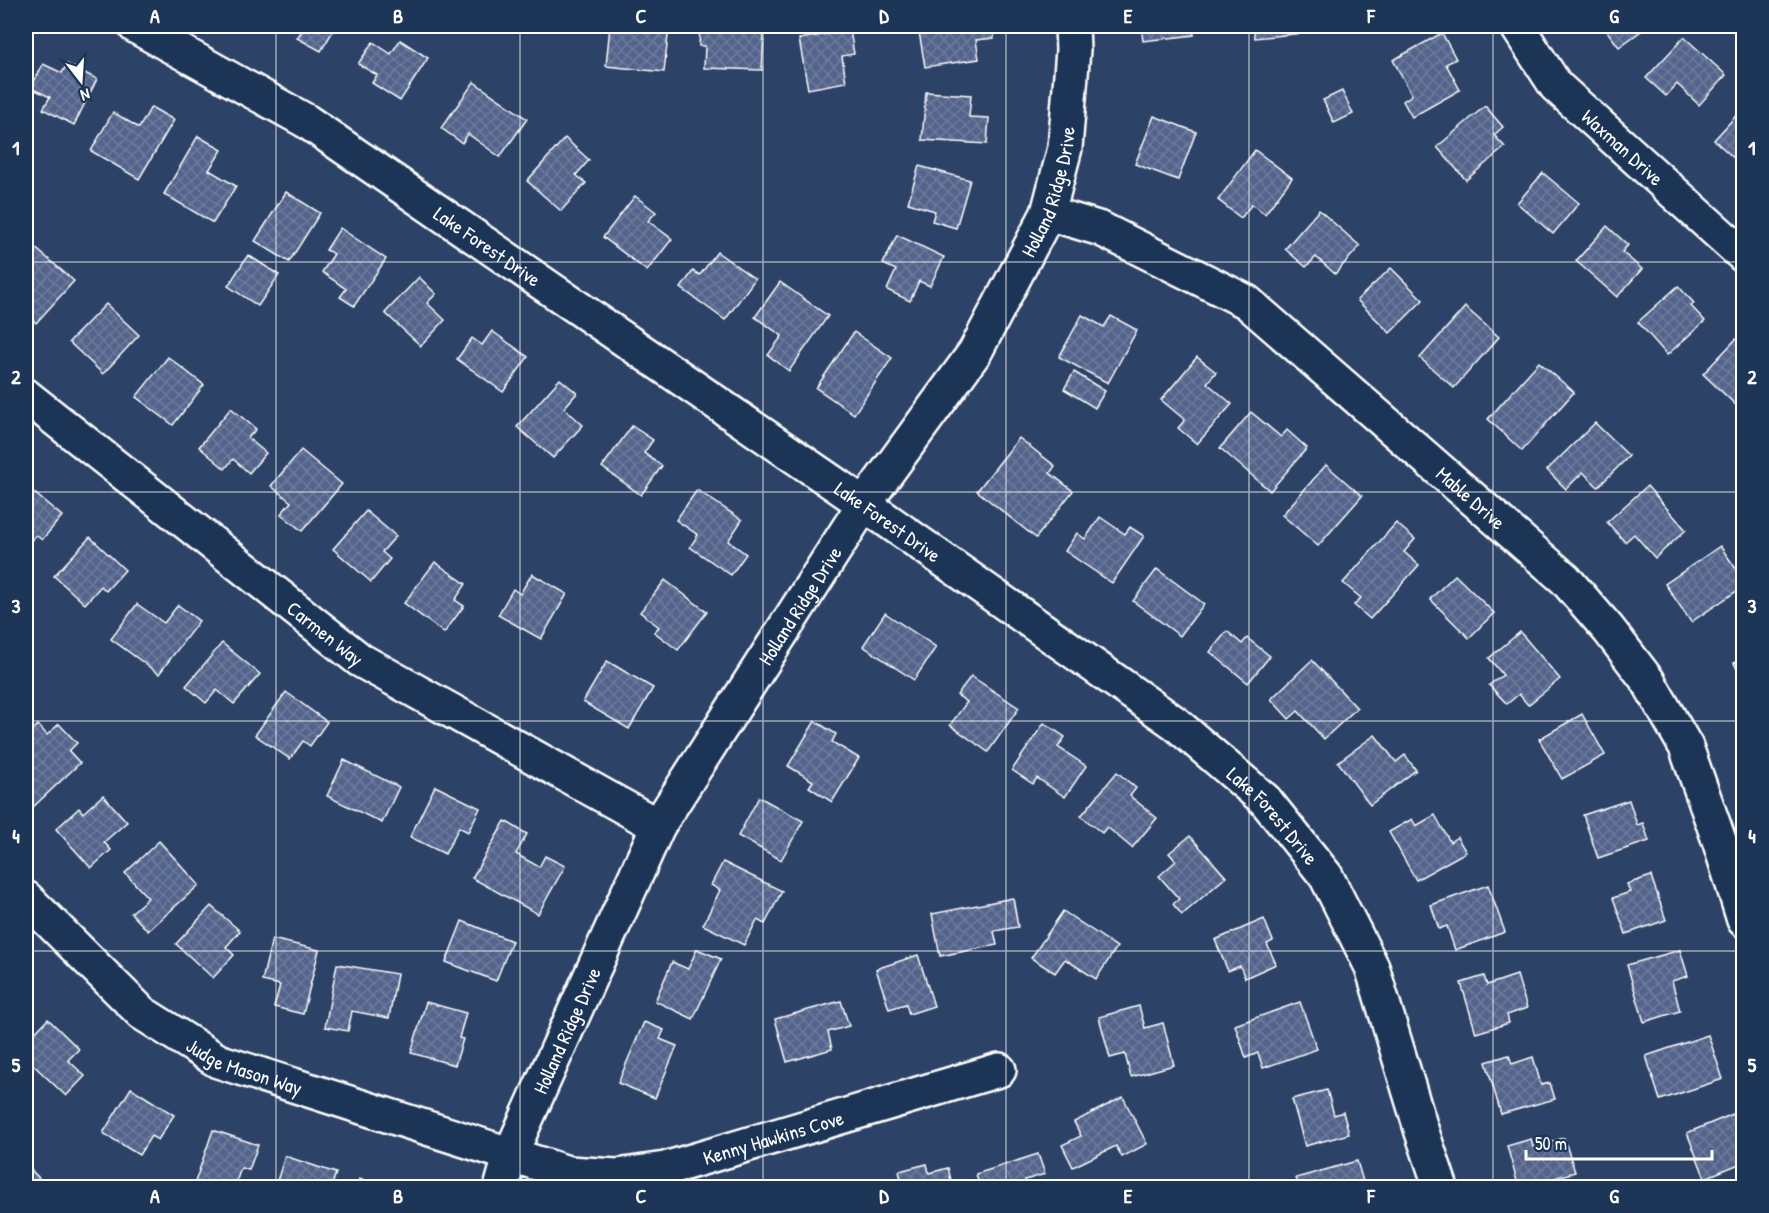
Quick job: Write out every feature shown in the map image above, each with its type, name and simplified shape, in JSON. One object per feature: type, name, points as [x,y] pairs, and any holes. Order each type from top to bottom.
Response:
[{"type":"street","name":"Lake Forest Drive","points":[[135,26],[306,120],[864,504],[1175,723],[1265,800],[1326,876],[1371,967],[1441,1188]]},
{"type":"street","name":"Holland Ridge Drive","points":[[501,1188],[512,1153],[658,826],[864,504],[975,352],[1048,213],[1065,148],[1073,50],[1072,26]]},
{"type":"street","name":"Waxman Drive","points":[[1516,26],[1556,86],[1743,256]]},
{"type":"street","name":"Mable Drive","points":[[1048,213],[1101,229],[1247,303],[1565,579],[1609,630],[1648,681],[1686,747],[1720,843],[1743,920]]},
{"type":"street","name":"Carmen Way","points":[[26,396],[360,660],[658,826]]},
{"type":"street","name":"Judge Mason Way","points":[[26,898],[142,1013],[218,1061],[512,1153]]},
{"type":"street","name":"Kenny Hawkins Cove","points":[[512,1153],[568,1173],[617,1176],[665,1169],[999,1070]]},
{"type":"building","points":[[305,26],[336,26],[321,51],[297,38]]},
{"type":"building","points":[[610,26],[669,26],[664,72],[606,66]]},
{"type":"building","points":[[918,26],[992,26],[994,38],[976,40],[979,59],[925,67]]},
{"type":"building","points":[[1141,26],[1193,26],[1194,35],[1143,41]]},
{"type":"building","points":[[1253,26],[1302,26],[1303,33],[1255,38]]},
{"type":"building","points":[[1603,26],[1648,26],[1619,47]]},
{"type":"building","points":[[700,28],[764,31],[762,70],[704,68],[705,46],[699,46]]},
{"type":"building","points":[[850,30],[854,54],[842,56],[846,82],[808,89],[799,39]]},
{"type":"building","points":[[1442,33],[1456,59],[1446,64],[1460,90],[1412,117],[1403,101],[1412,95],[1393,60]]},
{"type":"building","points":[[1684,37],[1726,75],[1699,105],[1677,84],[1666,96],[1646,78]]},
{"type":"building","points":[[400,40],[428,58],[400,101],[372,83],[377,75],[358,64],[373,42],[391,54]]},
{"type":"building","points":[[43,64],[62,73],[67,64],[97,79],[74,125],[43,109],[50,97],[31,88]]},
{"type":"building","points":[[474,82],[527,119],[500,157],[468,134],[462,143],[441,128]]},
{"type":"building","points":[[1342,91],[1353,114],[1334,123],[1323,100]]},
{"type":"building","points":[[926,92],[971,95],[969,117],[989,118],[987,144],[922,140]]},
{"type":"building","points":[[1485,106],[1503,127],[1494,135],[1505,147],[1466,180],[1437,147]]},
{"type":"building","points":[[151,107],[174,120],[139,179],[91,151],[113,112],[139,128]]},
{"type":"building","points":[[1744,107],[1744,151],[1736,160],[1714,140]]},
{"type":"building","points":[[1154,116],[1196,132],[1178,180],[1135,164]]},
{"type":"building","points":[[198,136],[222,150],[209,170],[236,186],[213,223],[164,194]]},
{"type":"building","points":[[565,138],[589,160],[576,175],[586,183],[561,211],[527,181]]},
{"type":"building","points":[[1255,150],[1292,178],[1265,214],[1252,204],[1241,218],[1218,200]]},
{"type":"building","points":[[919,166],[970,180],[956,228],[932,221],[935,211],[908,203]]},
{"type":"building","points":[[1543,173],[1579,203],[1553,234],[1517,203]]},
{"type":"building","points":[[286,192],[320,213],[289,262],[255,241]]},
{"type":"building","points":[[635,196],[656,212],[648,221],[672,239],[647,271],[603,237]]},
{"type":"building","points":[[1319,210],[1360,246],[1335,274],[1316,257],[1306,267],[1285,249]]},
{"type":"building","points":[[1607,226],[1628,245],[1622,252],[1642,269],[1617,297],[1576,261]]},
{"type":"building","points":[[340,228],[386,259],[354,306],[340,297],[346,289],[322,272],[334,254],[326,250]]},
{"type":"building","points":[[897,235],[944,257],[930,286],[919,281],[910,301],[887,290],[896,270],[883,264]]},
{"type":"building","points":[[33,246],[74,281],[36,323],[26,314],[26,292],[29,288],[26,285],[26,255]]},
{"type":"building","points":[[717,252],[755,279],[725,320],[681,288],[693,271],[700,275]]},
{"type":"building","points":[[248,255],[279,275],[258,306],[228,286]]},
{"type":"building","points":[[1391,268],[1423,300],[1390,333],[1357,300]]},
{"type":"building","points":[[419,277],[436,294],[427,303],[445,320],[421,346],[385,313]]},
{"type":"building","points":[[780,282],[828,316],[789,371],[768,355],[782,336],[755,317]]},
{"type":"building","points":[[1678,286],[1694,303],[1691,306],[1705,321],[1667,355],[1638,322]]},
{"type":"building","points":[[106,304],[139,335],[103,374],[69,342]]},
{"type":"building","points":[[1465,307],[1499,337],[1454,388],[1420,358]]},
{"type":"building","points":[[1082,315],[1104,327],[1111,316],[1137,330],[1108,383],[1059,357]]},
{"type":"building","points":[[492,331],[528,357],[503,392],[457,359],[472,338],[482,345]]},
{"type":"building","points":[[854,332],[892,358],[854,414],[816,388]]},
{"type":"building","points":[[1736,339],[1744,346],[1744,403],[1739,408],[1703,374]]},
{"type":"building","points":[[168,357],[204,385],[173,425],[136,397]]},
{"type":"building","points":[[1197,357],[1216,372],[1207,383],[1232,404],[1197,444],[1178,428],[1185,420],[1161,400]]},
{"type":"building","points":[[1539,362],[1574,392],[1522,451],[1488,419]]},
{"type":"building","points":[[1074,372],[1105,391],[1095,408],[1064,389]]},
{"type":"building","points":[[560,379],[577,393],[564,408],[583,425],[553,458],[517,427]]},
{"type":"building","points":[[231,408],[256,429],[248,438],[266,453],[249,473],[233,459],[225,469],[199,447]]},
{"type":"building","points":[[1251,412],[1281,437],[1287,430],[1307,448],[1270,491],[1220,448]]},
{"type":"building","points":[[1595,423],[1629,456],[1598,487],[1583,472],[1566,489],[1547,470]]},
{"type":"building","points":[[632,426],[653,440],[644,453],[662,466],[641,495],[602,467]]},
{"type":"building","points":[[1019,438],[1055,466],[1050,473],[1073,491],[1036,538],[977,491]]},
{"type":"building","points":[[301,450],[342,484],[302,531],[281,514],[291,502],[271,486]]},
{"type":"building","points":[[1326,465],[1362,496],[1318,546],[1282,515]]},
{"type":"building","points":[[26,486],[62,516],[42,540],[36,535],[26,547]]},
{"type":"building","points":[[1647,486],[1686,530],[1655,558],[1634,534],[1625,542],[1607,522]]},
{"type":"building","points":[[697,490],[742,520],[728,541],[746,554],[731,575],[690,547],[698,535],[676,520]]},
{"type":"building","points":[[366,511],[396,536],[382,552],[390,559],[371,582],[333,549]]},
{"type":"building","points":[[1100,517],[1125,534],[1130,527],[1144,536],[1112,583],[1065,551],[1077,533],[1085,539]]},
{"type":"building","points":[[1396,523],[1415,539],[1404,552],[1419,565],[1370,619],[1354,605],[1361,598],[1343,583]]},
{"type":"building","points":[[90,537],[125,570],[106,591],[101,586],[85,604],[54,576]]},
{"type":"building","points":[[1720,546],[1744,580],[1744,586],[1691,622],[1665,584]]},
{"type":"building","points":[[435,562],[466,584],[455,600],[464,606],[444,633],[404,603]]},
{"type":"building","points":[[1157,569],[1204,604],[1180,636],[1133,601]]},
{"type":"building","points":[[532,574],[567,594],[541,639],[498,615],[513,589],[520,594]]},
{"type":"building","points":[[1455,575],[1494,613],[1469,638],[1430,599]]},
{"type":"building","points":[[665,580],[707,612],[678,650],[654,632],[659,627],[640,612]]},
{"type":"building","points":[[137,604],[164,623],[178,605],[199,621],[159,674],[111,639]]},
{"type":"building","points":[[885,613],[936,647],[914,680],[863,646]]},
{"type":"building","points":[[1227,631],[1242,644],[1247,638],[1270,656],[1248,683],[1210,652]]},
{"type":"building","points":[[1520,632],[1560,679],[1528,705],[1519,694],[1507,704],[1489,685],[1503,675],[1489,658]]},
{"type":"building","points":[[222,643],[260,674],[234,704],[217,690],[206,703],[186,686]]},
{"type":"building","points":[[1744,659],[1744,683],[1734,663]]},
{"type":"building","points":[[1312,660],[1357,708],[1324,739],[1298,711],[1289,719],[1271,699]]},
{"type":"building","points":[[607,661],[653,688],[629,729],[583,702]]},
{"type":"building","points":[[971,676],[1019,708],[988,752],[950,725],[967,702],[957,695]]},
{"type":"building","points":[[286,692],[327,722],[310,746],[303,741],[290,759],[255,735]]},
{"type":"building","points":[[1582,714],[1605,755],[1562,779],[1539,739]]},
{"type":"building","points":[[815,721],[836,734],[832,742],[859,758],[832,802],[809,787],[813,781],[788,766]]},
{"type":"building","points":[[1044,723],[1065,737],[1058,747],[1086,766],[1065,797],[1037,778],[1033,784],[1012,770]]},
{"type":"building","points":[[59,724],[77,743],[69,751],[80,763],[31,809],[26,803],[26,779],[31,775],[26,769],[26,736],[38,725],[47,735]]},
{"type":"building","points":[[1375,735],[1396,762],[1405,755],[1416,770],[1370,805],[1338,762]]},
{"type":"building","points":[[344,760],[399,787],[382,823],[327,796]]},
{"type":"building","points":[[1117,772],[1136,788],[1130,796],[1157,818],[1132,848],[1107,827],[1102,833],[1081,816]]},
{"type":"building","points":[[435,786],[480,808],[468,832],[459,827],[445,854],[410,837]]},
{"type":"building","points":[[103,795],[127,822],[104,842],[111,850],[91,868],[56,829],[79,808],[83,813]]},
{"type":"building","points":[[759,797],[803,821],[781,860],[738,836]]},
{"type":"building","points":[[1629,800],[1637,825],[1643,823],[1649,841],[1598,858],[1583,815]]},
{"type":"building","points":[[1435,815],[1450,842],[1457,837],[1466,852],[1416,880],[1389,832],[1412,819],[1416,826]]},
{"type":"building","points":[[505,821],[527,834],[516,854],[539,867],[545,856],[565,866],[538,914],[472,878]]},
{"type":"building","points":[[1190,836],[1226,877],[1182,915],[1173,904],[1179,899],[1159,876],[1176,861],[1169,853]]},
{"type":"building","points":[[159,841],[199,885],[148,931],[131,913],[148,898],[125,873]]},
{"type":"building","points":[[723,862],[782,891],[765,924],[757,920],[744,945],[703,925],[720,890],[711,885]]},
{"type":"building","points":[[1651,876],[1666,920],[1626,934],[1613,898],[1630,892],[1627,884]]},
{"type":"building","points":[[1488,885],[1505,932],[1455,950],[1447,926],[1439,929],[1431,905]]},
{"type":"building","points":[[1013,898],[1018,927],[994,931],[997,945],[940,956],[932,914]]},
{"type":"building","points":[[211,906],[240,931],[226,947],[234,955],[213,978],[176,944]]},
{"type":"building","points":[[1063,911],[1117,947],[1096,979],[1065,959],[1055,973],[1031,958]]},
{"type":"building","points":[[1264,919],[1273,941],[1267,944],[1276,964],[1245,978],[1240,966],[1228,971],[1215,940]]},
{"type":"building","points":[[462,921],[512,941],[496,981],[446,962]]},
{"type":"building","points":[[272,939],[319,950],[303,1014],[274,1007],[280,985],[262,981]]},
{"type":"building","points":[[697,949],[721,959],[693,1019],[655,1001],[672,962],[688,969]]},
{"type":"building","points":[[1680,950],[1688,976],[1672,981],[1680,1011],[1644,1022],[1627,965]]},
{"type":"building","points":[[918,955],[934,1006],[909,1014],[906,1004],[889,1009],[876,969]]},
{"type":"building","points":[[337,964],[397,974],[389,1018],[352,1011],[348,1031],[325,1027]]},
{"type":"building","points":[[1517,975],[1527,1008],[1507,1015],[1509,1023],[1476,1033],[1461,983],[1484,976],[1487,985]]},
{"type":"building","points":[[841,1001],[849,1026],[828,1032],[832,1049],[787,1062],[775,1019]]},
{"type":"building","points":[[426,1002],[466,1013],[459,1038],[463,1039],[455,1065],[411,1053]]},
{"type":"building","points":[[1300,1002],[1317,1049],[1263,1068],[1258,1053],[1246,1058],[1235,1025]]},
{"type":"building","points":[[1139,1006],[1145,1028],[1163,1023],[1174,1065],[1131,1077],[1125,1054],[1110,1058],[1099,1017]]},
{"type":"building","points":[[48,1019],[79,1049],[68,1060],[85,1076],[66,1096],[26,1058],[26,1042]]},
{"type":"building","points":[[644,1022],[664,1030],[660,1039],[677,1046],[655,1098],[618,1083]]},
{"type":"building","points":[[1708,1035],[1723,1079],[1660,1100],[1646,1056]]},
{"type":"building","points":[[1509,1055],[1512,1064],[1533,1057],[1541,1085],[1550,1083],[1555,1099],[1501,1114],[1486,1062]]},
{"type":"building","points":[[131,1088],[174,1115],[158,1140],[151,1136],[139,1155],[103,1133]]},
{"type":"building","points":[[1327,1090],[1334,1115],[1343,1112],[1349,1134],[1305,1146],[1292,1099]]},
{"type":"building","points":[[1123,1097],[1147,1144],[1122,1157],[1116,1146],[1073,1167],[1062,1145],[1081,1136],[1074,1122]]},
{"type":"building","points":[[1733,1114],[1744,1140],[1744,1162],[1705,1178],[1687,1133]]},
{"type":"building","points":[[213,1130],[258,1145],[249,1170],[241,1168],[234,1188],[212,1188],[195,1182]]},
{"type":"building","points":[[1564,1138],[1575,1172],[1554,1178],[1556,1187],[1553,1188],[1519,1188],[1507,1146],[1531,1139],[1533,1147]]},
{"type":"building","points":[[1038,1154],[1045,1174],[1025,1180],[1027,1188],[980,1188],[976,1174]]},
{"type":"building","points":[[285,1156],[336,1173],[331,1188],[284,1188],[285,1183],[277,1181]]},
{"type":"building","points":[[1357,1161],[1364,1185],[1357,1188],[1299,1188],[1296,1178]]},
{"type":"building","points":[[927,1164],[929,1173],[948,1168],[953,1188],[903,1188],[899,1171]]},
{"type":"building","points":[[26,1165],[39,1178],[30,1188],[26,1188]]},
{"type":"building","points":[[359,1179],[384,1187],[384,1188],[356,1188]]}]
